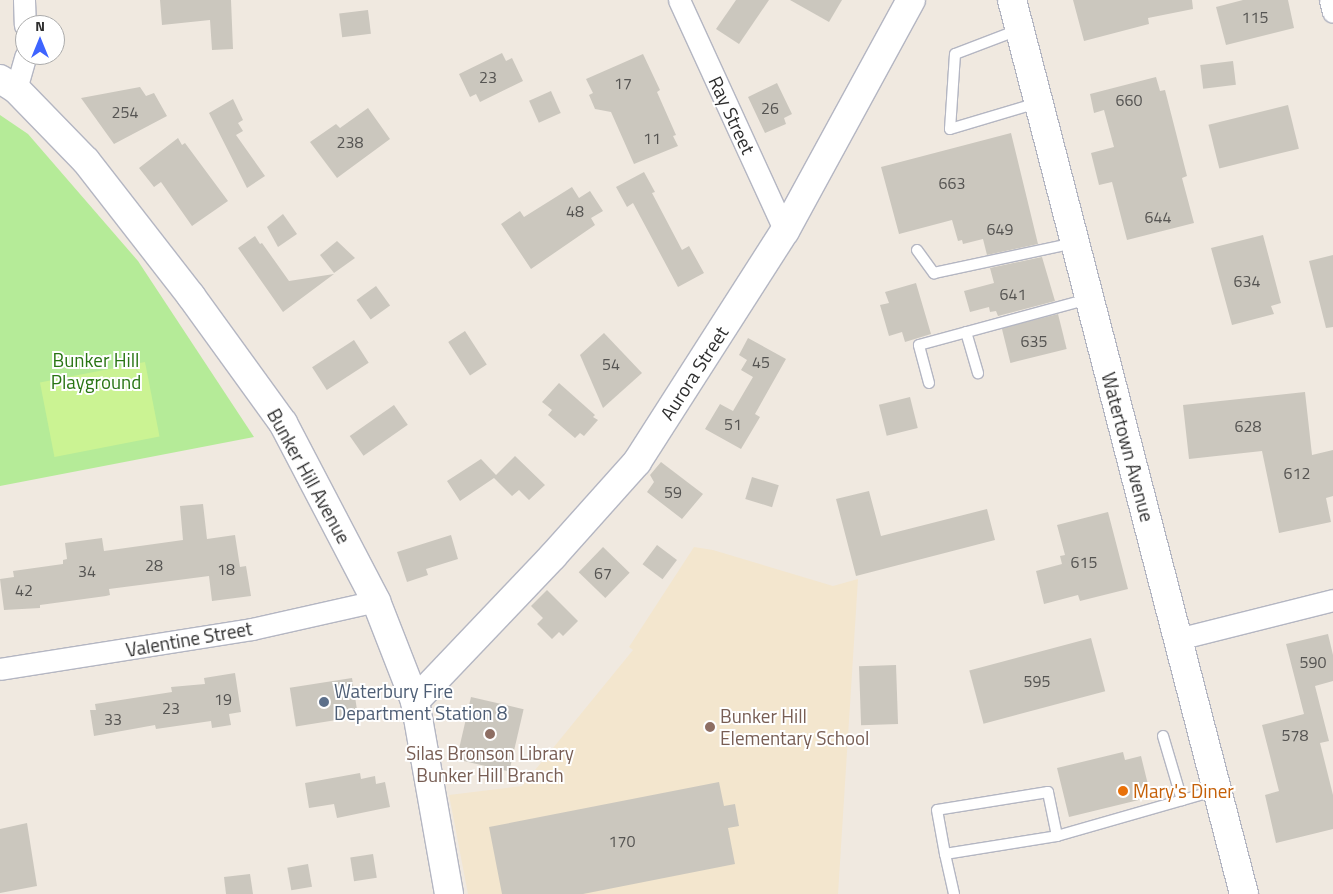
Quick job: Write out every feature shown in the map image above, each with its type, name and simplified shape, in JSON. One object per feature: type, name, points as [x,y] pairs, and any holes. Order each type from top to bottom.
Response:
[{"type":"main road","name":"Aurora Street","points":[[415,701],[553,556],[636,462],[785,231],[911,0]]},
{"type":"main road","name":"Watertown Avenue","points":[[1012,0],[1244,894]]},
{"type":"main road","name":"Bunker Hill Avenue","points":[[8,84],[86,161],[190,296],[283,423],[376,600],[415,701],[449,894]]},
{"type":"street","points":[[24,0],[25,15]]},
{"type":"street","name":"Ray Street","points":[[679,0],[785,231]]},
{"type":"street","points":[[1330,0],[1333,12]]},
{"type":"street","points":[[8,84],[20,65]]},
{"type":"street","name":"Valentine Street","points":[[0,669],[252,628],[376,600]]},
{"type":"street","points":[[1178,639],[1333,600]]},
{"type":"lane","points":[[1019,30],[956,54],[950,129],[1038,103]]},
{"type":"lane","points":[[917,250],[934,273],[1075,243]]},
{"type":"lane","points":[[929,383],[918,345],[1089,299]]},
{"type":"lane","points":[[966,332],[978,373]]},
{"type":"lane","points":[[1163,736],[1182,800]]},
{"type":"lane","points":[[945,854],[1057,836],[1217,790]]},
{"type":"lane","points":[[954,894],[937,810],[1048,792],[1057,836]]},
{"type":"shaded area","name":"Bunker Hill Elementary School","points":[[694,547],[713,550],[833,586],[858,579],[838,894],[468,894],[449,795],[522,786],[633,650],[629,647]]},
{"type":"green space","name":"Bunker Hill Playground","points":[[0,115],[28,134],[138,261],[254,437],[0,486]]},
{"type":"green space","points":[[145,362],[160,437],[54,457],[40,382]]},
{"type":"building","points":[[160,0],[231,0],[233,49],[212,50],[210,20],[162,25]]},
{"type":"building","points":[[736,0],[769,0],[739,44],[716,29]]},
{"type":"building","points":[[790,0],[842,0],[829,22]]},
{"type":"building","points":[[1073,0],[1192,0],[1193,9],[1148,18],[1149,24],[1084,41]]},
{"type":"building","points":[[1243,0],[1288,0],[1294,28],[1226,45],[1216,7]]},
{"type":"building","points":[[368,10],[371,34],[342,37],[339,14]]},
{"type":"building","points":[[502,53],[506,61],[512,58],[523,81],[480,102],[476,94],[470,97],[459,74]]},
{"type":"building","points":[[643,54],[660,90],[657,92],[676,135],[673,136],[678,146],[634,164],[611,112],[595,109],[589,95],[593,93],[586,79]]},
{"type":"building","points":[[1233,61],[1236,85],[1203,89],[1200,65]]},
{"type":"building","points":[[1156,77],[1160,91],[1165,90],[1187,176],[1182,178],[1194,223],[1127,240],[1112,182],[1099,185],[1091,153],[1114,147],[1104,110],[1094,113],[1090,94]]},
{"type":"building","points":[[777,83],[792,114],[784,118],[786,124],[765,133],[748,97]]},
{"type":"building","points":[[140,87],[146,96],[154,93],[167,116],[114,144],[81,98]]},
{"type":"building","points":[[551,91],[561,113],[539,123],[529,101]]},
{"type":"building","points":[[233,99],[243,120],[238,123],[243,131],[236,135],[265,176],[247,188],[209,113]]},
{"type":"building","points":[[1288,105],[1299,149],[1219,169],[1208,125]]},
{"type":"building","points":[[368,108],[390,139],[337,178],[310,142],[336,124],[340,128]]},
{"type":"building","points":[[1011,133],[1038,244],[987,255],[983,239],[963,244],[962,240],[958,241],[952,220],[899,234],[881,167]]},
{"type":"building","points":[[178,138],[182,145],[185,143],[228,201],[192,226],[161,182],[154,187],[139,168]]},
{"type":"building","points":[[644,172],[655,192],[652,193],[682,250],[689,246],[704,273],[678,287],[633,203],[627,207],[616,187]]},
{"type":"building","points":[[572,187],[579,198],[590,191],[603,211],[591,218],[595,225],[531,269],[501,224],[520,211],[524,217]]},
{"type":"building","points":[[283,214],[297,234],[278,247],[267,227]]},
{"type":"building","points":[[1263,235],[1281,303],[1271,306],[1274,314],[1232,325],[1211,248]]},
{"type":"building","points":[[255,236],[289,281],[334,274],[283,312],[238,248]]},
{"type":"building","points":[[337,241],[355,258],[334,273],[320,255]]},
{"type":"building","points":[[1333,255],[1333,327],[1326,328],[1309,261]]},
{"type":"building","points":[[1042,257],[1055,301],[998,316],[996,311],[990,312],[989,307],[970,312],[964,291],[994,283],[990,268]]},
{"type":"building","points":[[916,283],[931,334],[905,342],[902,332],[889,336],[880,305],[889,303],[885,292]]},
{"type":"building","points":[[376,286],[390,305],[371,320],[357,300]]},
{"type":"building","points":[[1058,314],[1067,349],[1010,363],[1002,328]]},
{"type":"building","points":[[465,331],[487,365],[470,375],[448,342]]},
{"type":"building","points":[[604,333],[642,373],[603,408],[580,355]]},
{"type":"building","points":[[748,338],[786,359],[755,414],[760,417],[741,449],[705,429],[720,404],[733,411],[753,377],[741,370],[747,360],[739,355]]},
{"type":"building","points":[[354,340],[369,363],[327,390],[312,367]]},
{"type":"building","points":[[559,383],[595,415],[593,417],[598,420],[584,436],[580,433],[575,438],[548,415],[552,410],[542,402]]},
{"type":"building","points":[[1305,392],[1312,455],[1333,450],[1333,496],[1326,498],[1331,522],[1279,533],[1262,451],[1189,459],[1183,405]]},
{"type":"building","points":[[910,397],[918,428],[887,436],[879,405]]},
{"type":"building","points":[[394,405],[408,425],[364,456],[350,436]]},
{"type":"building","points":[[515,456],[545,485],[529,500],[519,490],[512,496],[494,478],[460,501],[447,481],[481,459],[496,475]]},
{"type":"building","points":[[661,462],[703,494],[682,519],[647,492],[654,482],[650,475]]},
{"type":"building","points":[[752,477],[779,485],[772,507],[745,499]]},
{"type":"building","points":[[869,491],[881,536],[987,509],[995,540],[856,576],[836,499]]},
{"type":"building","points":[[203,504],[207,539],[235,535],[240,567],[246,566],[251,596],[212,601],[209,576],[109,589],[110,595],[40,605],[40,608],[4,610],[0,579],[14,577],[13,571],[63,564],[63,560],[67,559],[65,543],[102,538],[104,551],[183,540],[180,506]]},
{"type":"building","points":[[1108,512],[1128,589],[1080,601],[1078,595],[1044,604],[1036,571],[1062,564],[1060,556],[1065,555],[1057,525]]},
{"type":"building","points":[[451,535],[458,559],[426,569],[428,575],[407,582],[397,552]]},
{"type":"building","points":[[657,545],[677,560],[663,579],[643,564]]},
{"type":"building","points":[[603,547],[630,573],[605,598],[579,572]]},
{"type":"building","points":[[547,590],[578,621],[563,636],[559,632],[552,639],[537,624],[543,618],[531,606]]},
{"type":"building","points":[[1328,634],[1333,655],[1333,681],[1315,686],[1329,741],[1320,743],[1333,795],[1333,829],[1276,843],[1265,795],[1279,791],[1262,725],[1304,714],[1286,644]]},
{"type":"building","points":[[1091,638],[1105,691],[984,724],[969,671]]},
{"type":"building","points":[[896,665],[898,724],[861,725],[859,666]]},
{"type":"building","points":[[235,673],[241,712],[229,714],[231,725],[212,728],[211,721],[156,729],[155,725],[94,736],[90,710],[96,710],[95,704],[172,692],[171,687],[205,684],[204,678]]},
{"type":"building","name":"Waterbury Fire Department Station 8","points":[[352,678],[358,717],[296,726],[290,688]]},
{"type":"building","name":"Silas Bronson Library Bunker Hill Branch","points":[[471,697],[524,709],[509,772],[457,759]]},
{"type":"building","points":[[1123,752],[1125,760],[1141,756],[1151,797],[1069,817],[1057,768]]},
{"type":"building","points":[[360,773],[361,779],[375,776],[376,784],[385,782],[390,807],[337,818],[334,804],[309,808],[305,783]]},
{"type":"building","points":[[719,782],[724,806],[735,804],[739,826],[728,828],[735,864],[583,894],[502,894],[489,827]]},
{"type":"building","points":[[27,823],[37,886],[0,893],[0,829]]},
{"type":"building","points":[[373,854],[377,878],[354,881],[350,858]]},
{"type":"building","points":[[308,864],[312,887],[291,890],[287,868]]},
{"type":"building","points":[[250,874],[253,894],[226,894],[224,877]]},
{"type":"place","name":"Waterbury Fire Department Station 8","points":[[324,702]]},
{"type":"place","name":"Bunker Hill Elementary School","points":[[710,727]]},
{"type":"place","name":"Silas Bronson Library Bunker Hill Branch","points":[[490,734]]},
{"type":"place","name":"Mary's Diner","points":[[1123,791]]}]
